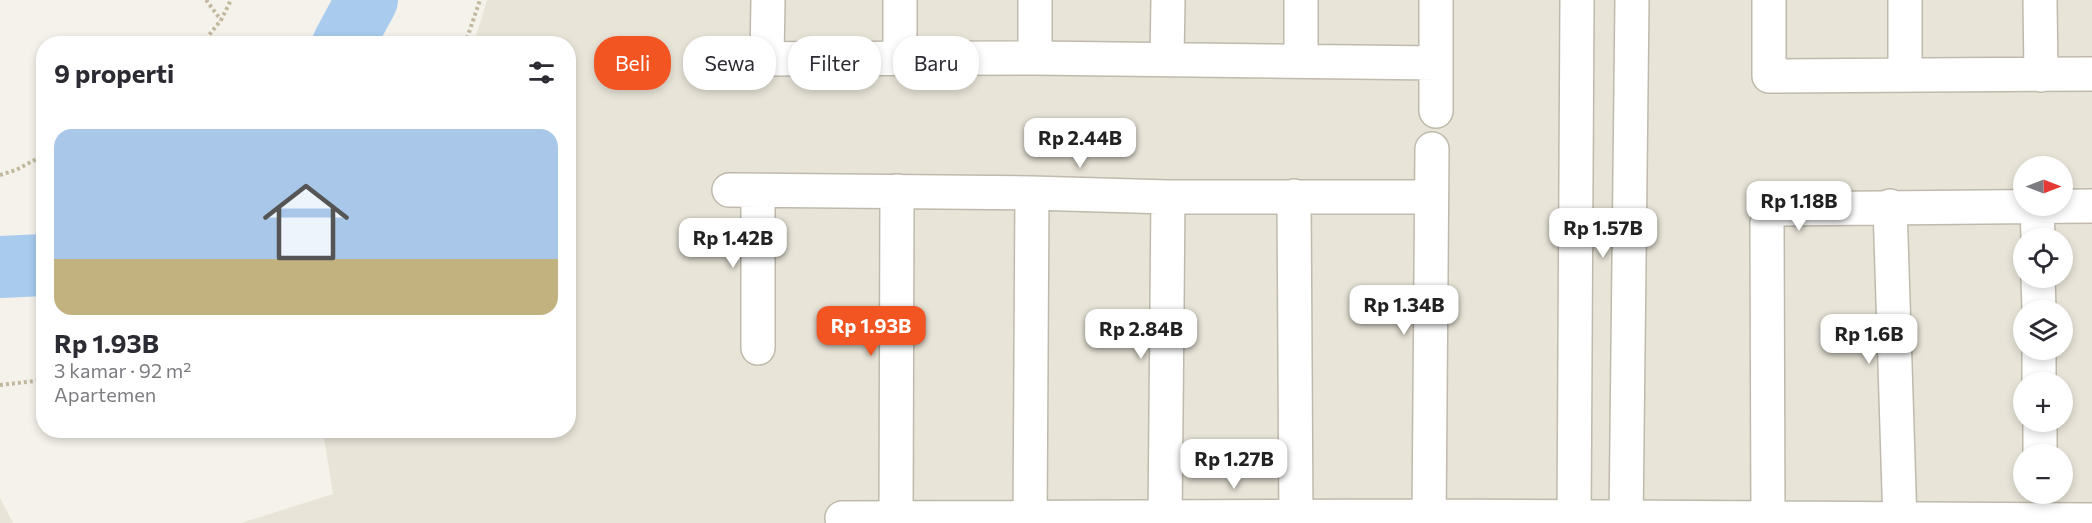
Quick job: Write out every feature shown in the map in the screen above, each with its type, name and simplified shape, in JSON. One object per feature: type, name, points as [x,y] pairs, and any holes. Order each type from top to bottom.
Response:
[{"type":"street","points":[[767,36],[768,0]]},
{"type":"street","points":[[900,0],[900,36]]},
{"type":"street","points":[[1035,0],[1035,58]]},
{"type":"street","points":[[1167,59],[1168,0]]},
{"type":"street","points":[[1301,0],[1301,59]]},
{"type":"street","points":[[1436,0],[1436,111]]},
{"type":"street","points":[[1574,520],[1577,0]]},
{"type":"street","points":[[1626,521],[1632,0]]},
{"type":"street","points":[[1769,0],[1770,76],[2092,74]]},
{"type":"street","points":[[1905,0],[1905,75]]},
{"type":"street","points":[[2040,0],[2041,75]]},
{"type":"street","points":[[776,58],[893,57]]},
{"type":"street","points":[[979,58],[1301,59],[1436,63]]},
{"type":"street","points":[[1429,519],[1432,149]]},
{"type":"street","points":[[758,348],[744,190],[1168,197],[1294,195],[1430,197]]},
{"type":"street","points":[[896,520],[897,191]]},
{"type":"street","points":[[1030,520],[1032,193]]},
{"type":"street","points":[[1294,195],[1296,519]]},
{"type":"street","points":[[1165,520],[1168,197]]},
{"type":"street","points":[[1890,206],[1900,521]]},
{"type":"street","points":[[1768,521],[1767,223],[1773,209],[2013,206]]},
{"type":"street","points":[[2073,206],[2092,206]]},
{"type":"street","points":[[842,518],[896,520],[1900,521],[2041,512],[2092,520]]},
{"type":"path","points":[[206,0],[221,20]]},
{"type":"path","points":[[208,36],[221,20],[231,0]]},
{"type":"path","points":[[468,36],[480,0]]},
{"type":"path","points":[[0,175],[16,170],[36,159]]},
{"type":"path","points":[[0,385],[36,381]]},
{"type":"shaded area","points":[[487,0],[2092,0],[2092,523],[241,523],[333,494],[324,438],[576,438],[576,36],[476,36]]},
{"type":"shaded area","points":[[0,498],[13,523],[0,523]]},
{"type":"waterway","points":[[347,36],[367,0]]},
{"type":"waterway","points":[[0,267],[36,265]]}]
